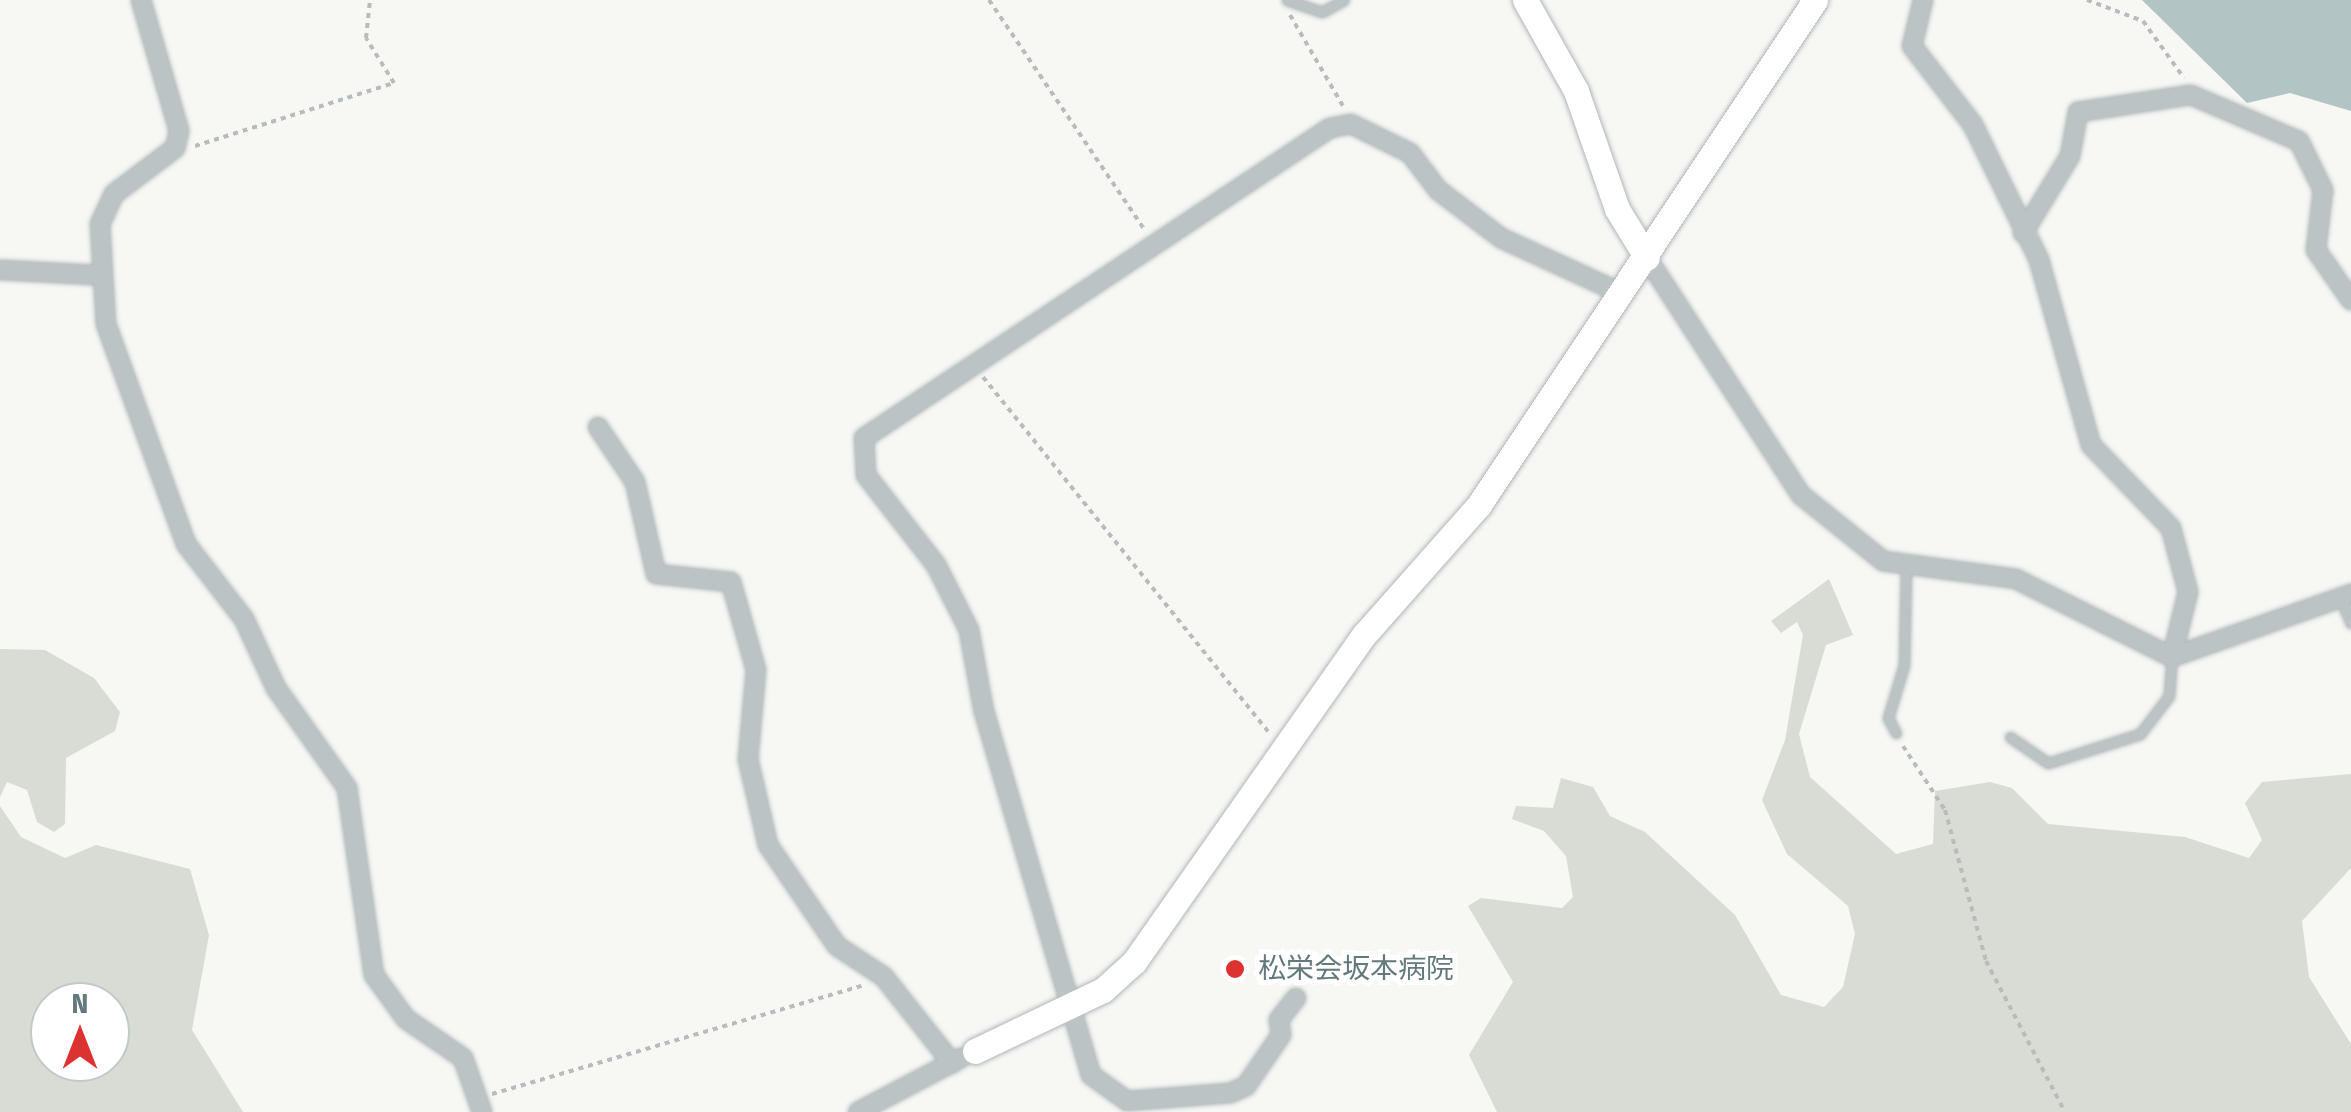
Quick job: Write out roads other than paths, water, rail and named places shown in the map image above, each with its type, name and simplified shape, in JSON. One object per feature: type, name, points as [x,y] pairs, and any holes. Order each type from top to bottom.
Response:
[{"type":"street","points":[[141,0],[180,115],[175,148],[114,194],[100,224],[98,275],[106,324],[186,544],[244,620],[276,688],[347,788],[356,899],[374,975],[406,1019],[463,1058],[482,1104]]},
{"type":"street","points":[[1525,0],[1576,90],[1617,209],[1820,519],[1859,549],[1906,568],[2016,578],[2172,656],[2346,597]]},
{"type":"street","points":[[858,1112],[1070,1007],[1134,962],[1364,635],[1479,504],[1647,258],[1815,0]]},
{"type":"street","points":[[1922,0],[1912,46],[1973,124],[2024,233],[2053,300],[2090,445],[2171,528],[2188,592],[2172,656]]},
{"type":"street","points":[[2024,233],[2070,156],[2078,112],[2191,95],[2299,141],[2323,190],[2316,250],[2351,300]]},
{"type":"street","points":[[1296,998],[1246,1086],[1128,1107],[1091,1075],[984,712],[969,630],[860,455],[864,438],[1330,128],[1351,124],[1410,153],[1438,190],[1502,238],[1623,294]]},
{"type":"street","points":[[0,270],[98,275]]},
{"type":"street","points":[[598,427],[635,482],[656,574],[731,582],[756,670],[748,759],[768,845],[837,946],[884,977],[952,1063]]},
{"type":"lane","points":[[1285,0],[1322,12],[1344,0]]},
{"type":"lane","points":[[1896,734],[1888,718],[1904,665],[1906,568]]},
{"type":"lane","points":[[2346,597],[2351,623]]},
{"type":"lane","points":[[2010,737],[2048,763],[2140,734],[2169,696],[2172,656]]},
{"type":"place","name":"松栄会坂本病院","points":[[1235,969]]}]
